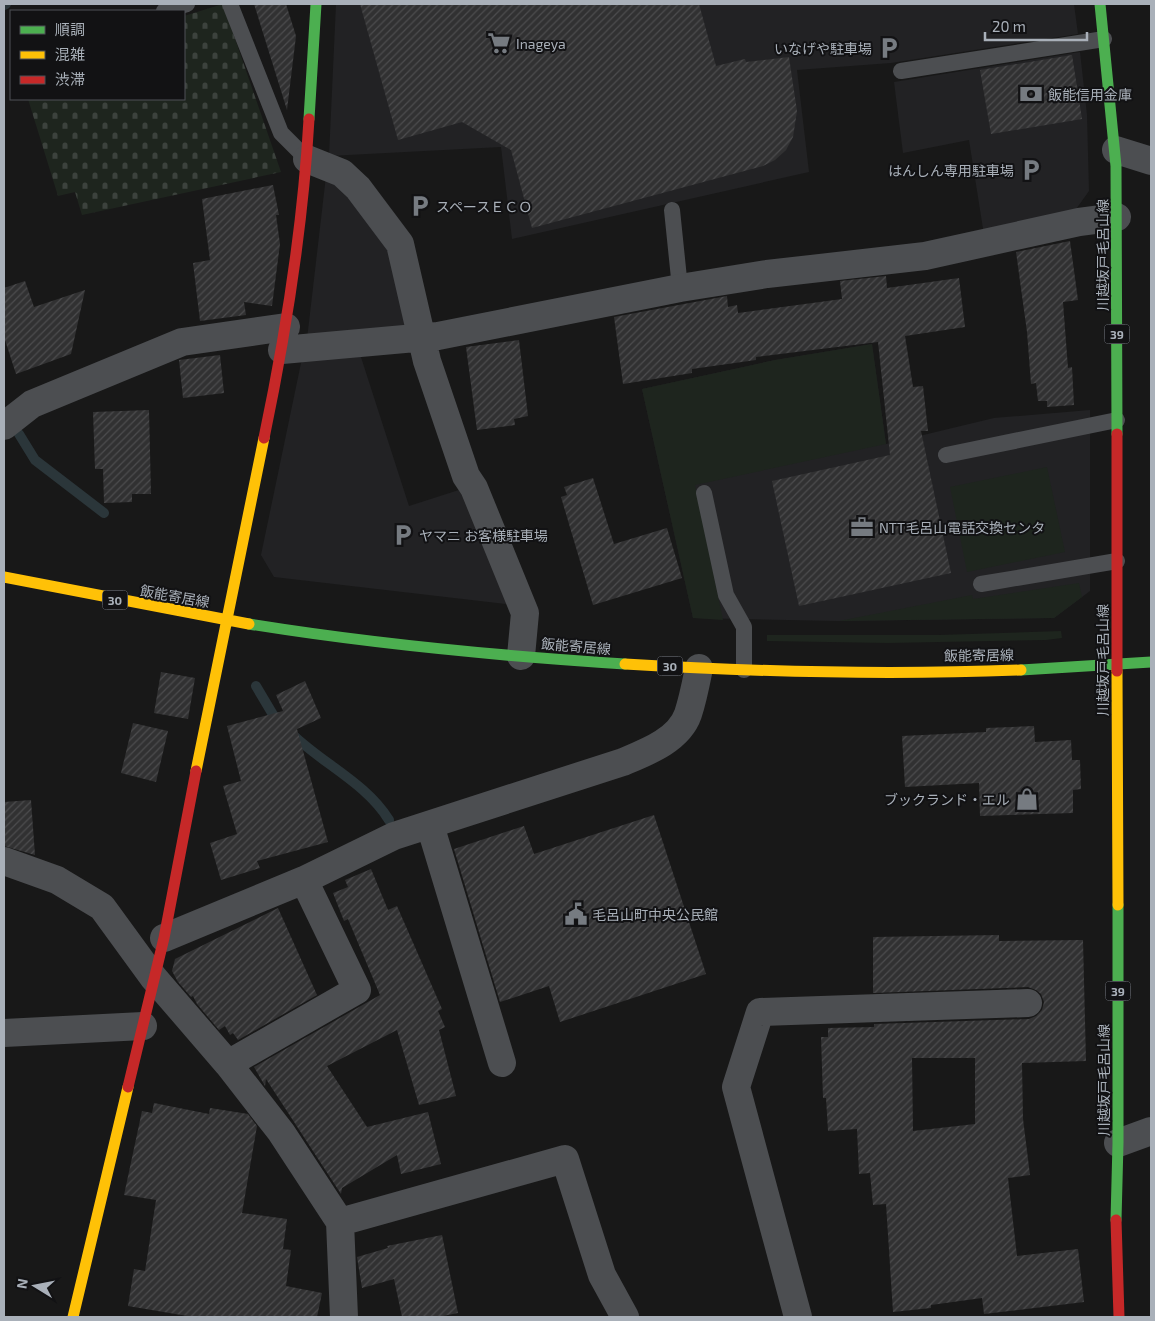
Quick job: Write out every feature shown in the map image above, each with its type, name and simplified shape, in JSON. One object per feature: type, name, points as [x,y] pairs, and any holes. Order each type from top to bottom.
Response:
[{"type":"main road","points":[[74,1317],[143,1026],[153,976],[164,938],[226,620],[284,338],[307,159],[316,4]]},
{"type":"main road","name":"川越坂戸毛呂山線","points":[[1100,4],[1116,150],[1118,1143],[1115,1244],[1120,1317]]},
{"type":"main road","name":"飯能寄居線","points":[[4,577],[226,620],[351,638],[521,656],[744,670],[980,671],[1151,662]]},
{"type":"street","points":[[1116,150],[1151,161]]},
{"type":"street","points":[[307,159],[342,173],[358,188],[400,244],[421,338],[466,476],[474,488],[525,613],[521,656]]},
{"type":"street","points":[[4,426],[32,404],[182,342],[284,338],[421,338],[680,288],[767,274],[925,256],[1079,222],[1117,217]]},
{"type":"street","points":[[164,938],[304,880],[394,836],[646,752],[670,739],[688,716],[700,668]]},
{"type":"street","points":[[430,825],[502,1064]]},
{"type":"street","points":[[4,861],[57,880],[102,907],[153,976],[228,1064],[281,1132],[340,1222],[344,1317]]},
{"type":"street","points":[[228,1064],[357,990],[304,880]]},
{"type":"street","points":[[798,1317],[736,1087],[760,1012],[1028,1003]]},
{"type":"street","points":[[4,1033],[143,1026]]},
{"type":"street","points":[[1118,1143],[1151,1131]]},
{"type":"street","points":[[340,1222],[565,1159],[602,1275],[626,1317]]},
{"type":"lane","points":[[167,10],[187,4]]},
{"type":"lane","points":[[230,4],[281,133],[307,159]]},
{"type":"lane","points":[[901,71],[1104,39]]},
{"type":"lane","points":[[672,210],[680,288]]},
{"type":"lane","points":[[946,455],[1117,420]]},
{"type":"lane","points":[[704,493],[726,595],[744,627],[744,670]]},
{"type":"lane","points":[[981,584],[1117,561]]},
{"type":"shaded area","points":[[336,4],[1074,4],[1078,34],[891,63],[797,70],[809,172],[512,239],[501,147],[329,156]]},
{"type":"shaded area","points":[[1080,52],[1087,115],[1089,191],[1074,212],[984,235],[969,140],[903,153],[894,82]]},
{"type":"shaded area","points":[[326,176],[332,178],[393,248],[413,331],[307,339]]},
{"type":"shaded area","points":[[872,344],[886,444],[994,418],[1090,410],[1090,591],[1054,618],[839,621],[693,618],[642,389],[775,360]]},
{"type":"shaded area","points":[[359,351],[409,506],[465,488],[514,605],[274,577],[261,555],[301,363],[305,358]]},
{"type":"green space","points":[[223,4],[281,172],[82,215],[75,192],[58,196],[28,100],[185,100],[185,16]]},
{"type":"green space","points":[[872,344],[886,444],[695,485],[723,620],[693,618],[642,389],[775,360]]},
{"type":"green space","points":[[1047,467],[1065,552],[967,572],[950,487]]},
{"type":"green space","points":[[1079,583],[1082,597],[1054,618],[839,621],[972,595],[973,599]]},
{"type":"green space","points":[[1061,631],[1062,638],[1046,640],[888,643],[767,641],[767,635],[939,635]]},
{"type":"building","points":[[254,4],[286,4],[296,36],[287,110]]},
{"type":"building","points":[[360,4],[699,4],[716,66],[745,59],[746,62],[789,57],[797,111],[793,137],[786,150],[775,160],[763,166],[532,228],[511,150],[462,122],[398,140]]},
{"type":"building","name":"飯能信用金庫","points":[[1072,55],[1082,119],[991,134],[980,70]]},
{"type":"building","points":[[273,185],[279,215],[276,215],[280,244],[272,306],[244,302],[246,315],[200,321],[193,263],[210,260],[202,199]]},
{"type":"building","points":[[1070,241],[1078,300],[1063,302],[1068,368],[1072,367],[1074,405],[1047,407],[1047,401],[1038,401],[1036,383],[1031,384],[1027,332],[1016,252]]},
{"type":"building","points":[[886,276],[887,288],[959,278],[965,327],[905,336],[913,387],[923,386],[928,431],[921,431],[951,573],[799,606],[772,481],[890,455],[878,342],[756,357],[756,360],[692,369],[692,373],[623,384],[614,317],[727,296],[728,307],[737,305],[738,313],[842,299],[840,281]]},
{"type":"building","points":[[25,281],[34,307],[85,290],[71,354],[16,374],[4,337],[4,288]]},
{"type":"building","points":[[519,340],[528,416],[514,419],[515,425],[477,430],[466,347]]},
{"type":"building","points":[[220,355],[224,393],[183,398],[179,360]]},
{"type":"building","points":[[149,410],[151,494],[132,494],[132,502],[104,503],[103,469],[95,469],[93,412]]},
{"type":"building","points":[[593,478],[614,544],[667,528],[682,578],[593,605],[561,497],[567,495],[564,487]]},
{"type":"building","points":[[161,672],[195,678],[188,719],[154,713]]},
{"type":"building","points":[[305,681],[321,718],[297,729],[328,842],[257,861],[260,868],[221,880],[210,843],[237,834],[223,786],[241,781],[227,726],[283,711],[276,695]]},
{"type":"building","points":[[133,723],[168,731],[156,782],[121,773]]},
{"type":"building","points":[[1034,726],[1035,742],[1071,740],[1072,760],[1080,760],[1081,789],[1073,790],[1073,813],[980,816],[979,783],[905,787],[902,736],[986,732],[986,728]]},
{"type":"building","points":[[31,800],[35,855],[4,846],[4,802]]},
{"type":"building","name":"毛呂山町中央公民館","points":[[654,815],[706,974],[560,1022],[549,986],[500,1002],[454,849],[524,826],[534,854]]},
{"type":"building","points":[[371,869],[388,910],[397,906],[442,1009],[438,1011],[445,1027],[439,1030],[456,1096],[419,1105],[397,1030],[327,1066],[367,1127],[428,1112],[441,1164],[401,1174],[397,1155],[342,1188],[341,1194],[266,1079],[265,1086],[254,1067],[380,995],[348,919],[344,921],[333,893],[348,887],[345,880]]},
{"type":"building","points":[[278,908],[317,995],[238,1040],[233,1033],[230,1035],[225,1026],[219,1030],[197,1004],[193,996],[191,997],[178,982],[172,971],[175,959]]},
{"type":"building","points":[[999,935],[999,941],[1083,940],[1086,1061],[1022,1063],[1023,1119],[1030,1175],[1008,1178],[1017,1256],[1078,1249],[1084,1302],[984,1314],[982,1298],[931,1305],[931,1308],[893,1312],[886,1204],[873,1205],[870,1173],[859,1174],[857,1129],[828,1131],[826,1098],[823,1098],[821,1037],[828,1037],[828,1028],[874,1027],[874,1024],[1029,1019],[1036,1016],[1042,1010],[1044,1002],[1041,994],[1028,987],[873,993],[873,937]],"holes":[[[912,1058],[975,1058],[975,1124],[913,1131]]]},
{"type":"building","points":[[154,1103],[209,1114],[210,1108],[248,1114],[257,1126],[242,1213],[287,1219],[283,1249],[291,1250],[286,1286],[322,1293],[317,1317],[193,1317],[128,1306],[134,1269],[145,1271],[156,1200],[124,1195],[142,1111],[152,1113]]},
{"type":"building","points":[[442,1235],[458,1313],[438,1317],[402,1317],[394,1279],[362,1288],[357,1257],[388,1248],[387,1246]]},
{"type":"waterway","points":[[19,434],[35,460],[104,513]]},
{"type":"waterway","points":[[256,686],[275,718],[281,724]]},
{"type":"waterway","points":[[292,734],[356,784],[389,820]]},
{"type":"traffic: fast","points":[[309,119],[316,4]]},
{"type":"traffic: fast","points":[[1100,4],[1116,166],[1117,434]]},
{"type":"traffic: fast","points":[[249,624],[342,638],[531,657],[625,664]]},
{"type":"traffic: fast","points":[[1021,670],[1151,662]]},
{"type":"traffic: fast","points":[[1116,1220],[1118,1143],[1118,905]]},
{"type":"traffic: slow","points":[[196,771],[264,438]]},
{"type":"traffic: slow","points":[[4,577],[249,624]]},
{"type":"traffic: slow","points":[[625,664],[823,672],[1021,670]]},
{"type":"traffic: slow","points":[[1117,671],[1118,905]]},
{"type":"traffic: slow","points":[[73,1317],[128,1087]]},
{"type":"traffic: jam","points":[[264,438],[293,279],[303,199],[309,119]]},
{"type":"traffic: jam","points":[[1117,434],[1117,671]]},
{"type":"traffic: jam","points":[[128,1087],[164,938],[196,771]]},
{"type":"traffic: jam","points":[[1116,1220],[1119,1317]]},
{"type":"place","name":"Inageya","points":[[499,43]]},
{"type":"place","name":"いなげや駐車場","points":[[889,48]]},
{"type":"place","name":"飯能信用金庫","points":[[1031,94]]},
{"type":"place","name":"はんしん専用駐車場","points":[[1031,170]]},
{"type":"place","name":"スペースＥＣＯ","points":[[420,206]]},
{"type":"place","name":"NTT毛呂山電話交換センタ","points":[[862,527]]},
{"type":"place","name":"ヤマニ お客様駐車場","points":[[403,535]]},
{"type":"place","name":"ブックランド・エル","points":[[1027,799]]},
{"type":"place","name":"毛呂山町中央公民館","points":[[576,914]]}]
